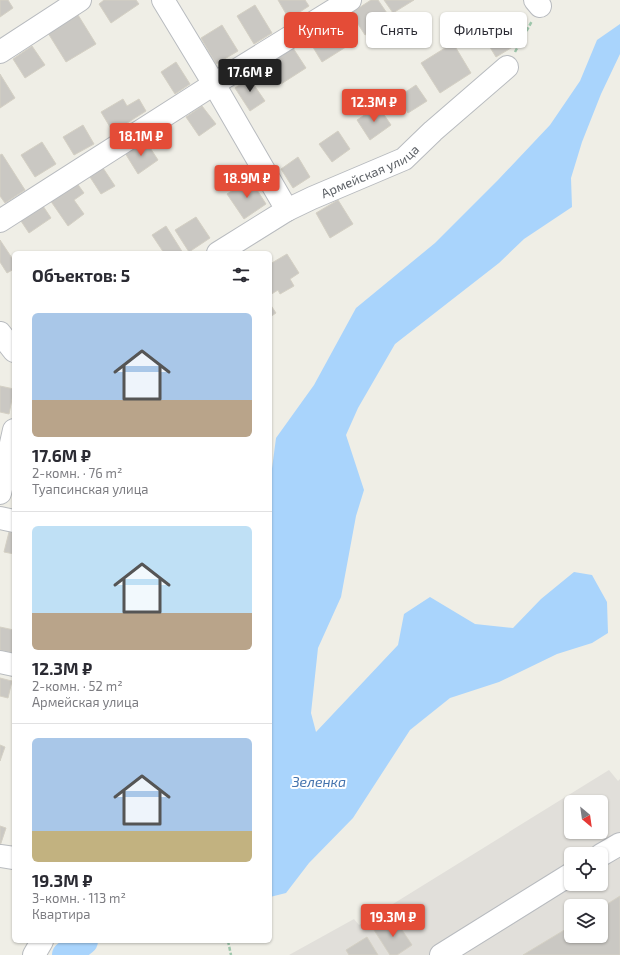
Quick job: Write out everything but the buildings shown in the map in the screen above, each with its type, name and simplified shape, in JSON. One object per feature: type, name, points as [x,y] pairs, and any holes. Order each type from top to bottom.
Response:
[{"type":"street","points":[[0,52],[80,0]]},
{"type":"street","points":[[163,0],[214,84],[287,210]]},
{"type":"street","points":[[0,221],[214,84],[350,0]]},
{"type":"street","name":"Армейская улица","points":[[221,251],[287,210],[404,159],[433,131],[507,67]]},
{"type":"street","points":[[0,333],[12,348]]},
{"type":"street","points":[[0,493],[12,439]]},
{"type":"street","points":[[0,518],[12,521]]},
{"type":"street","points":[[0,662],[12,665]]},
{"type":"street","points":[[608,851],[620,844]]},
{"type":"street","points":[[0,856],[12,858]]},
{"type":"street","points":[[441,955],[564,878]]},
{"type":"street","points":[[34,955],[41,943]]},
{"type":"path","points":[[507,67],[538,3]]},
{"type":"path","points":[[228,943],[231,955]]},
{"type":"shaded area","points":[[609,770],[618,781],[620,779],[620,955],[289,955],[354,919],[359,925],[564,798],[564,839],[608,839],[608,795],[569,795]]},
{"type":"water","name":"Зеленка","points":[[620,24],[620,54],[601,94],[582,142],[571,178],[572,207],[524,239],[499,263],[395,344],[358,408],[346,435],[364,490],[356,516],[341,597],[318,648],[311,713],[316,732],[398,645],[404,614],[430,597],[475,624],[513,628],[541,599],[574,572],[592,575],[607,602],[608,633],[592,643],[557,654],[499,682],[450,698],[410,730],[353,818],[309,863],[286,893],[272,896],[272,469],[276,438],[314,385],[356,308],[435,243],[550,125],[580,81],[597,40]]},
{"type":"waterway","points":[[66,955],[81,943]]}]
